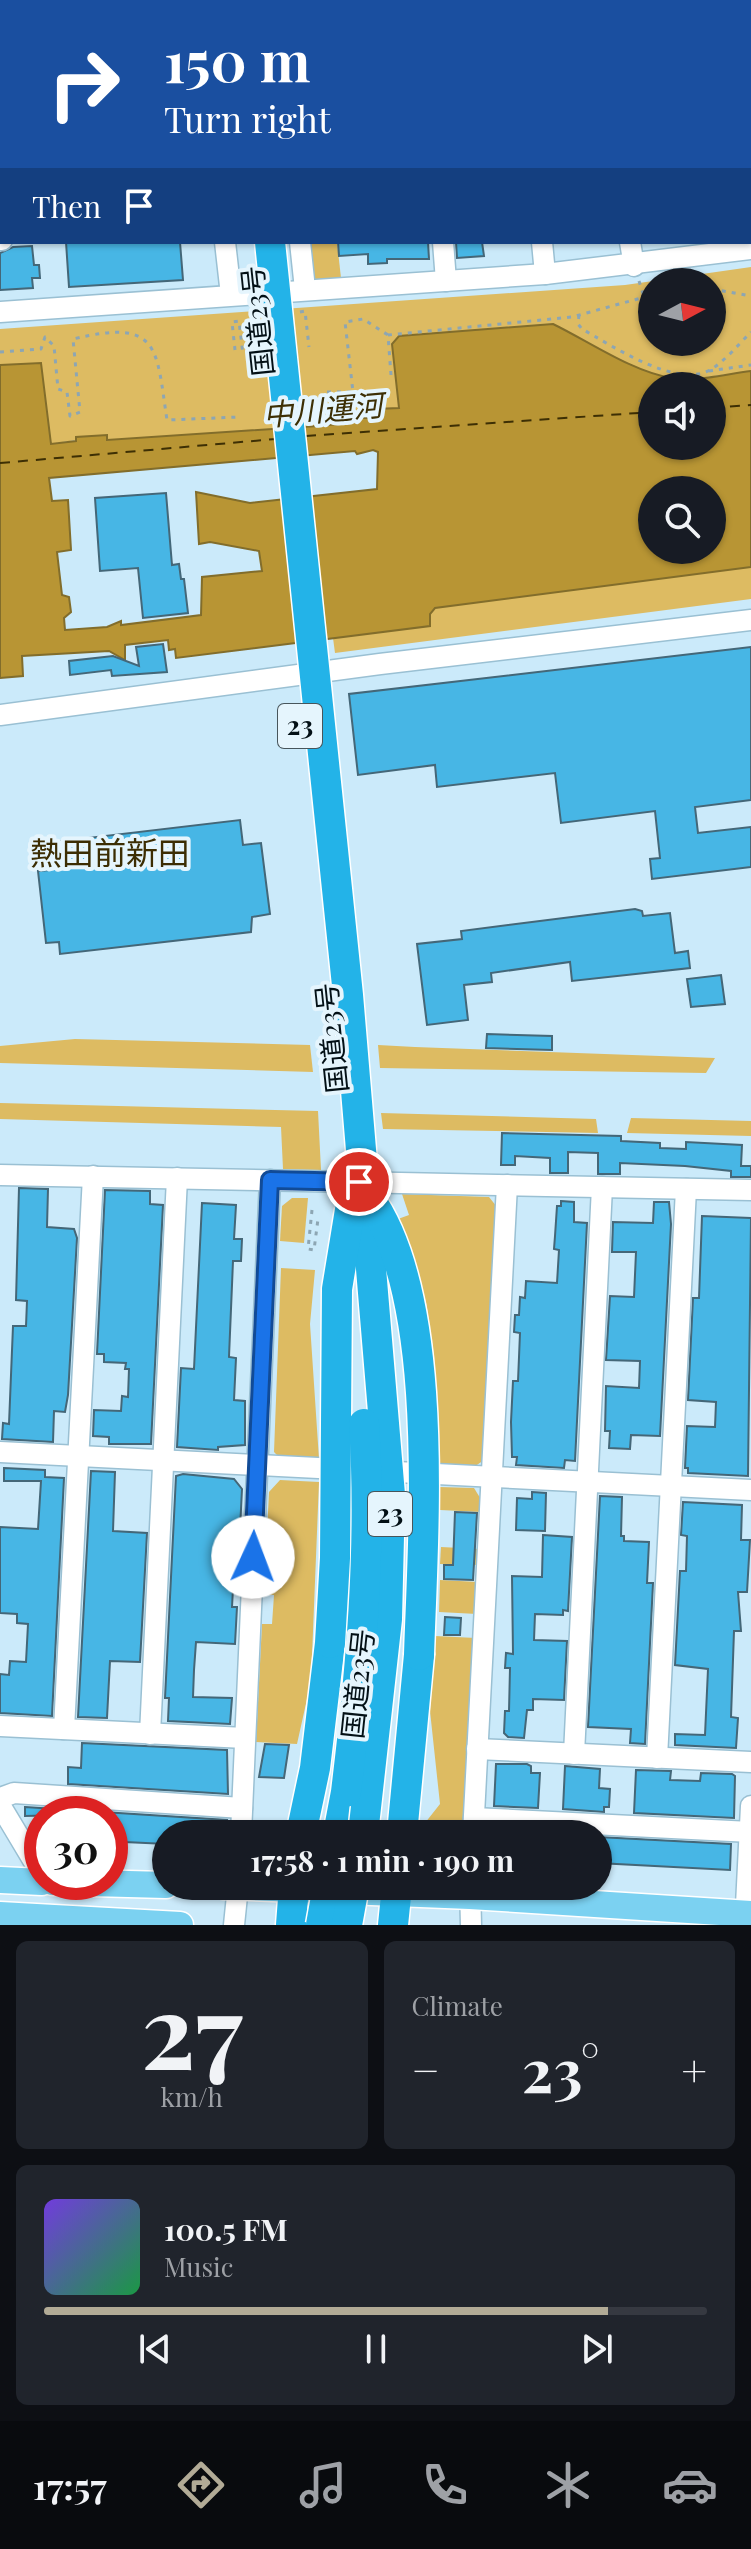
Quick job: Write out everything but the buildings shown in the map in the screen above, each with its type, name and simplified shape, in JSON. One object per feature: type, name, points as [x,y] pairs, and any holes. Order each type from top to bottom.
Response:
[{"type":"highway","name":"国道23号","points":[[250,244],[390,1495],[387,1619],[365,1820]]},
{"type":"highway","name":"国道23号","points":[[270,244],[348,995],[369,1521],[360,1676],[340,1820]]},
{"type":"highway","name":"23","points":[[304,1820],[315,1768],[330,1643],[335,1558],[337,1289],[357,1201],[387,1223],[409,1305],[422,1392],[419,1655],[403,1820]]},
{"type":"highway","points":[[291,1925],[293,1900]]},
{"type":"highway","points":[[321,1925],[325,1900]]},
{"type":"highway","points":[[347,1925],[351,1900]]},
{"type":"highway","points":[[393,1925],[396,1900]]},
{"type":"main road","points":[[0,1880],[24,1881]]},
{"type":"main road","points":[[128,1884],[152,1885]]},
{"type":"main road","points":[[563,1900],[748,1918]]},
{"type":"main road","points":[[0,1915],[180,1925]]},
{"type":"street","points":[[225,244],[231,295]]},
{"type":"street","points":[[300,244],[305,289]]},
{"type":"street","points":[[443,244],[446,281]]},
{"type":"street","points":[[542,244],[545,274]]},
{"type":"street","points":[[630,244],[634,266]]},
{"type":"street","points":[[0,312],[545,274],[634,266],[721,248],[751,249]]},
{"type":"street","points":[[0,715],[380,664],[751,620]]},
{"type":"street","points":[[0,1175],[751,1190]]},
{"type":"street","points":[[64,1729],[93,1176]]},
{"type":"street","points":[[150,1734],[177,1178]]},
{"type":"street","points":[[242,1820],[270,1180]]},
{"type":"street","points":[[473,1820],[507,1185]]},
{"type":"street","points":[[574,1754],[602,1187]]},
{"type":"street","points":[[657,1758],[686,1189]]},
{"type":"street","points":[[0,1452],[751,1490]]},
{"type":"street","points":[[0,1726],[245,1738]]},
{"type":"street","points":[[477,1749],[751,1762]]},
{"type":"street","points":[[0,1798],[14,1793],[242,1808]]},
{"type":"street","points":[[0,1805],[24,1845]]},
{"type":"street","points":[[748,1918],[751,1806]]},
{"type":"street","points":[[612,1829],[750,1832]]},
{"type":"street","points":[[234,1925],[237,1900]]},
{"type":"street","points":[[470,1900],[471,1925]]},
{"type":"path","points":[[726,292],[751,296]]},
{"type":"path","points":[[327,392],[353,392],[345,322],[363,319],[388,335],[579,315],[638,299]]},
{"type":"path","points":[[579,315],[578,324],[582,329],[648,365],[689,375],[751,365]]},
{"type":"path","points":[[235,350],[232,322],[239,321],[243,355]]},
{"type":"path","points":[[709,371],[751,332]]},
{"type":"path","points":[[0,352],[41,349],[45,337],[54,346],[58,389],[67,392],[70,416],[80,412],[73,339],[95,334],[139,334],[153,345],[167,420],[240,417]]},
{"type":"path","points":[[388,335],[391,375]]},
{"type":"path","points":[[312,1210],[308,1249],[314,1250],[318,1219]]},
{"type":"shaded area","points":[[300,244],[337,244],[342,287],[305,289]]},
{"type":"shaded area","points":[[751,267],[751,371],[726,374],[638,374],[392,344],[399,408],[370,422],[107,440],[107,435],[77,437],[76,440],[50,444],[41,363],[0,365],[0,329],[638,283],[638,356],[726,356],[726,271]]},
{"type":"shaded area","points":[[553,324],[626,363],[650,372],[638,372],[638,460],[726,460],[726,374],[751,371],[751,567],[435,608],[430,614],[430,626],[176,658],[175,649],[169,650],[168,640],[125,645],[125,660],[109,651],[22,656],[23,676],[0,678],[0,365],[41,363],[51,444],[76,441],[76,437],[107,435],[107,440],[318,426],[349,423],[355,418],[370,418],[371,421],[375,418],[375,409],[399,408],[392,344],[399,336]],"holes":[[[373,450],[378,452],[377,489],[250,503],[196,492],[199,544],[210,542],[259,551],[262,571],[202,577],[201,615],[121,625],[121,621],[107,627],[65,630],[64,618],[71,612],[69,597],[62,595],[57,552],[71,550],[68,500],[52,501],[49,478],[355,451],[357,454]]]},
{"type":"shaded area","points":[[751,567],[751,599],[335,653],[333,638],[430,626],[430,614],[435,608]]},
{"type":"shaded area","points":[[75,1039],[310,1045],[313,1072],[0,1063],[0,1046]]},
{"type":"shaded area","points":[[378,1045],[715,1058],[706,1073],[380,1068]]},
{"type":"shaded area","points":[[0,1103],[318,1111],[321,1170],[283,1169],[281,1127],[0,1119]]},
{"type":"shaded area","points":[[381,1113],[596,1119],[598,1133],[383,1129]]},
{"type":"shaded area","points":[[631,1118],[751,1121],[751,1136],[627,1133]]},
{"type":"shaded area","points":[[402,1194],[489,1197],[497,1207],[484,1460],[474,1467],[438,1465],[434,1356],[426,1302],[398,1219],[409,1215]]},
{"type":"shaded area","points":[[292,1198],[308,1198],[304,1243],[280,1241],[282,1206]]},
{"type":"shaded area","points":[[281,1268],[315,1270],[310,1324],[319,1459],[281,1459],[274,1452]]},
{"type":"shaded area","points":[[280,1480],[319,1482],[311,1681],[297,1744],[256,1742],[262,1624],[272,1624],[274,1595],[264,1594],[269,1492]]},
{"type":"shaded area","points":[[439,1487],[474,1488],[482,1501],[482,1512],[440,1510]]},
{"type":"shaded area","points":[[441,1547],[480,1549],[479,1565],[440,1564]]},
{"type":"shaded area","points":[[440,1580],[478,1582],[477,1614],[439,1612]]},
{"type":"shaded area","points":[[435,1636],[476,1638],[467,1820],[427,1820],[440,1804],[430,1711]]},
{"type":"ferry route","points":[[726,407],[751,405]]},
{"type":"ferry route","points":[[306,436],[638,413]]},
{"type":"ferry route","points":[[0,463],[276,439]]},
{"type":"district","name":"熱田前新田","points":[[110,854]]},
{"type":"route","points":[[253,1557],[270,1180],[359,1182]]},
{"type":"water label","name":"中川運河","points":[[323,411]]}]
